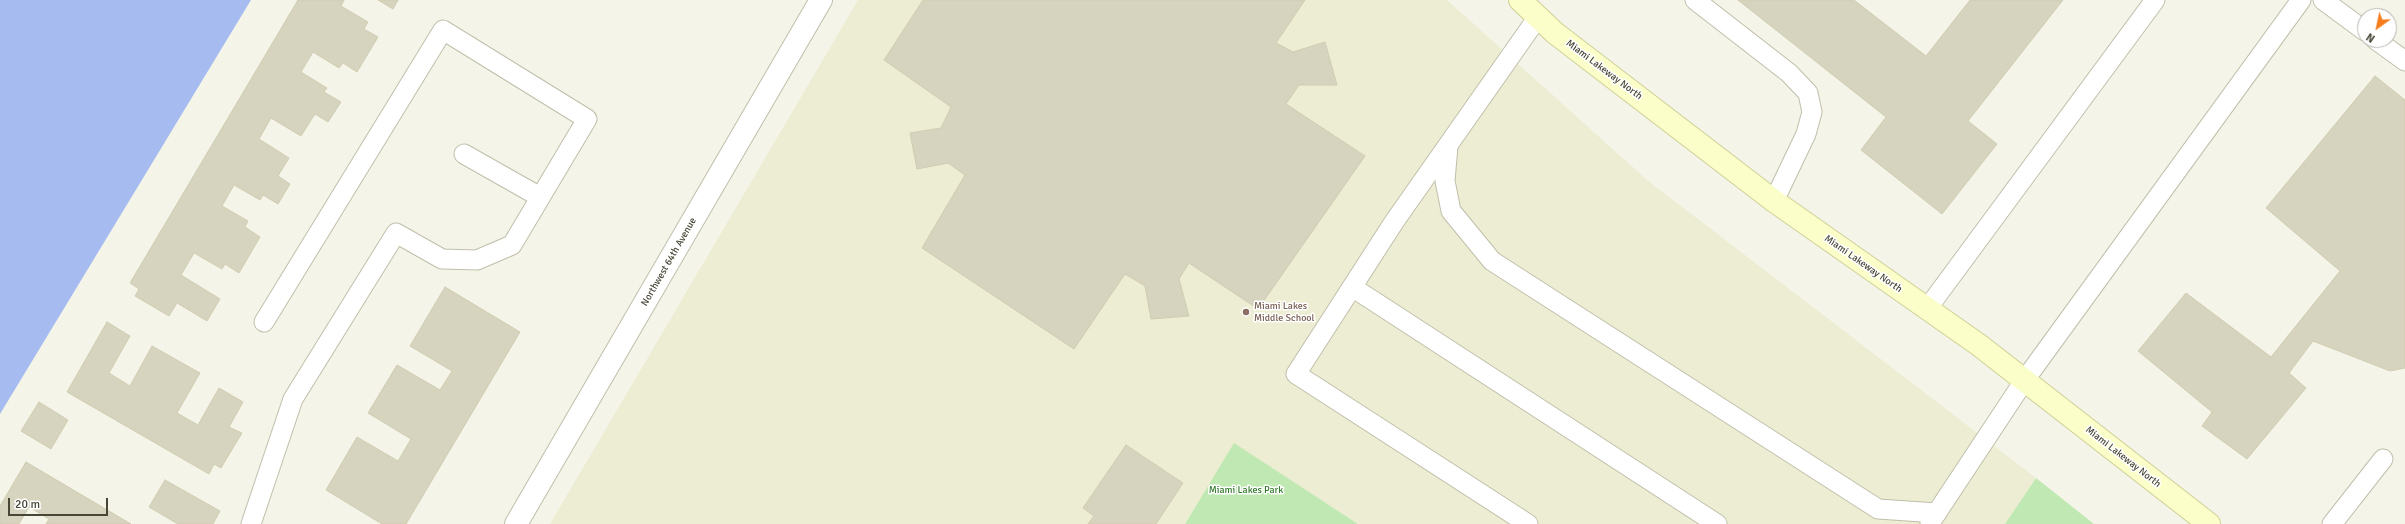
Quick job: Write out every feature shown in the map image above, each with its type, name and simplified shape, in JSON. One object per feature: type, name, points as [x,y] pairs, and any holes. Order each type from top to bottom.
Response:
[{"type":"street","name":"Northwest 64th Avenue","points":[[516,524],[822,0]]},
{"type":"street","name":"Miami Lakeway North","points":[[1520,0],[1555,33],[1774,201],[1927,309],[2024,381],[2209,524]]},
{"type":"lane","points":[[1695,0],[1789,73],[1808,93],[1812,112],[1806,134],[1774,201]]},
{"type":"lane","points":[[1927,309],[2155,0]]},
{"type":"lane","points":[[1448,146],[1445,181],[1451,211],[1492,261],[1878,509],[1933,518],[2024,381],[2301,0]]},
{"type":"lane","points":[[2323,0],[2357,26]]},
{"type":"lane","points":[[1528,524],[1296,374],[1352,287],[1538,16]]},
{"type":"lane","points":[[251,524],[293,399],[396,233],[442,258],[476,260],[512,245],[587,119],[443,30],[264,322]]},
{"type":"lane","points":[[2387,48],[2405,61]]},
{"type":"lane","points":[[464,154],[540,197]]},
{"type":"lane","points":[[1352,287],[1717,524]]},
{"type":"lane","points":[[2332,524],[2383,459]]},
{"type":"shaded area","name":"Miami Lakes Middle School","points":[[858,0],[1447,0],[1647,180],[2036,478],[2005,524],[1358,524],[1234,444],[1185,524],[550,524]]},
{"type":"green space","name":"Miami Lakes Park","points":[[1234,443],[1358,524],[1185,524]]},
{"type":"green space","points":[[2036,478],[2094,524],[2005,524]]},
{"type":"water","points":[[0,0],[251,0],[0,414]]},
{"type":"building","points":[[298,0],[344,0],[341,6],[368,22],[364,29],[378,37],[357,72],[343,63],[339,68],[313,52],[301,72],[327,88],[324,92],[341,102],[328,122],[315,114],[301,136],[271,118],[259,139],[289,158],[278,176],[290,184],[278,204],[263,195],[260,200],[234,185],[222,206],[248,221],[245,227],[260,237],[239,273],[225,264],[222,269],[194,253],[181,275],[220,299],[207,321],[177,303],[169,316],[135,296],[139,289],[130,283]]},
{"type":"building","points":[[378,0],[398,0],[393,9]]},
{"type":"building","points":[[923,0],[1305,0],[1276,43],[1293,52],[1325,42],[1337,85],[1299,85],[1286,104],[1365,156],[1258,309],[1189,263],[1179,279],[1189,316],[1151,319],[1145,286],[1125,274],[1074,349],[922,248],[965,175],[948,163],[917,169],[910,133],[941,128],[951,107],[884,60]]},
{"type":"building","points":[[1738,0],[1854,0],[1926,56],[1970,0],[2063,0],[1968,121],[1997,144],[1942,214],[1861,150],[1886,117]]},
{"type":"building","points":[[2375,76],[2405,100],[2405,368],[2390,371],[2313,341],[2289,373],[2306,388],[2247,459],[2202,426],[2212,412],[2138,351],[2186,293],[2271,357],[2340,271],[2266,208]]},
{"type":"building","points":[[445,287],[520,332],[406,524],[382,524],[326,490],[357,437],[398,461],[411,439],[368,413],[397,365],[440,390],[452,371],[410,346]]},
{"type":"building","points":[[107,322],[130,336],[109,373],[130,386],[152,346],[200,373],[177,413],[198,425],[219,388],[243,402],[229,427],[242,433],[221,468],[214,464],[209,474],[67,392]]},
{"type":"building","points":[[39,402],[68,420],[51,449],[21,431]]},
{"type":"building","points":[[1126,445],[1183,483],[1156,524],[1088,524],[1094,516],[1083,508]]},
{"type":"building","points":[[26,462],[131,524],[46,524],[49,519],[29,507],[19,524],[0,524],[0,506]]},
{"type":"building","points":[[165,480],[220,511],[213,524],[178,524],[149,507]]},
{"type":"place","name":"Miami Lakes Middle School","points":[[1246,312]]}]
